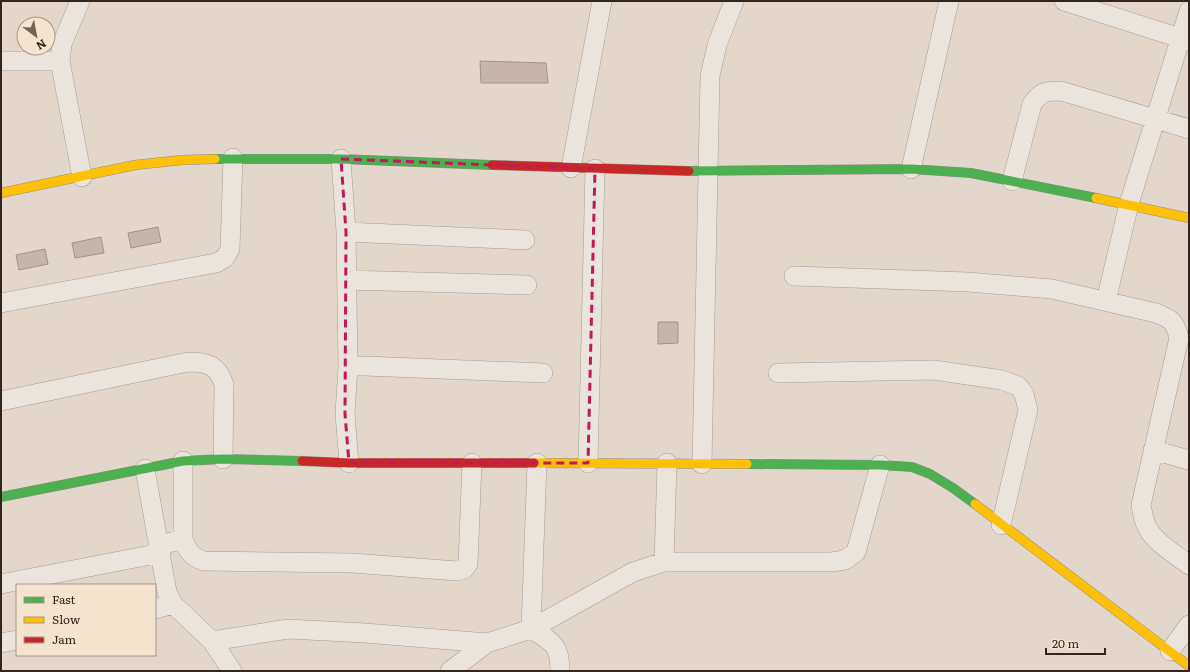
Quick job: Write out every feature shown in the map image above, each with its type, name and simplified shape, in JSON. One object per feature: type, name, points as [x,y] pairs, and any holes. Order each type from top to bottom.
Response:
[{"type":"street","points":[[80,1],[62,44],[60,61],[82,177]]},
{"type":"street","points":[[571,168],[602,1]]},
{"type":"street","points":[[702,464],[710,76],[717,45],[734,1]]},
{"type":"street","points":[[911,169],[949,1]]},
{"type":"street","points":[[1064,1],[1185,39]]},
{"type":"street","points":[[1106,301],[1129,204],[1155,119],[1185,39],[1189,11]]},
{"type":"street","points":[[1,61],[60,61]]},
{"type":"street","points":[[1012,181],[1032,104],[1040,94],[1050,91],[1060,91],[1189,129]]},
{"type":"street","points":[[1,303],[216,263],[225,258],[230,249],[232,158]]},
{"type":"street","points":[[1,193],[135,165],[182,160],[232,158],[341,159],[708,172],[911,169],[971,173],[1129,204],[1189,218]]},
{"type":"street","points":[[341,159],[346,232],[348,366],[345,414],[349,463]]},
{"type":"street","points":[[588,462],[595,168]]},
{"type":"street","points":[[346,232],[525,240]]},
{"type":"street","points":[[794,276],[968,282],[1052,289],[1156,313],[1167,318],[1176,326],[1179,338],[1141,505],[1144,520],[1150,532],[1189,565]]},
{"type":"street","points":[[347,280],[527,284]]},
{"type":"street","points":[[1,401],[188,362],[202,362],[215,368],[222,376],[224,385],[224,459]]},
{"type":"street","points":[[348,366],[543,373]]},
{"type":"street","points":[[778,373],[933,370],[1002,380],[1018,386],[1024,394],[1028,410],[1001,525]]},
{"type":"street","points":[[1153,450],[1189,460]]},
{"type":"street","points":[[1,497],[183,461],[224,459],[349,463],[588,462],[880,465],[912,467],[930,474],[953,488],[1189,666]]},
{"type":"street","points":[[183,461],[183,539],[189,552],[195,558],[204,561],[352,563],[457,571],[464,569],[468,564],[472,463]]},
{"type":"street","points":[[531,629],[536,463]]},
{"type":"street","points":[[664,562],[667,463]]},
{"type":"street","points":[[450,671],[486,643],[531,629],[633,572],[664,562],[832,562],[845,560],[856,552],[880,465]]},
{"type":"street","points":[[145,469],[167,592],[164,606],[212,640],[232,671]]},
{"type":"street","points":[[1,584],[160,548],[168,543],[183,539]]},
{"type":"street","points":[[1170,651],[1189,626]]},
{"type":"street","points":[[212,640],[288,629],[372,633],[486,643]]},
{"type":"street","points":[[531,629],[552,642],[560,656],[560,671]]},
{"type":"street","points":[[1,643],[16,640]]},
{"type":"highlighted area","points":[[341,159],[595,169],[588,463],[349,463],[345,414],[346,232]]},
{"type":"building","points":[[480,61],[546,63],[548,83],[481,83]]},
{"type":"building","points":[[158,227],[161,242],[131,248],[128,233]]},
{"type":"building","points":[[101,237],[104,253],[75,258],[72,243]]},
{"type":"building","points":[[45,249],[48,264],[19,270],[16,255]]},
{"type":"building","points":[[658,322],[678,322],[678,343],[658,344]]},
{"type":"traffic: fast","points":[[215,159],[341,159],[492,165]]},
{"type":"traffic: fast","points":[[689,171],[911,169],[971,173],[1096,198]]},
{"type":"traffic: fast","points":[[1,497],[183,461],[223,459],[302,461]]},
{"type":"traffic: fast","points":[[747,464],[880,465],[912,467],[930,474],[975,504]]},
{"type":"traffic: slow","points":[[1,193],[135,165],[182,160],[215,159]]},
{"type":"traffic: slow","points":[[1096,198],[1189,218]]},
{"type":"traffic: slow","points":[[534,463],[747,464]]},
{"type":"traffic: slow","points":[[975,504],[1189,666]]},
{"type":"traffic: jam","points":[[492,165],[689,171]]},
{"type":"traffic: jam","points":[[302,461],[349,463],[534,463]]}]
